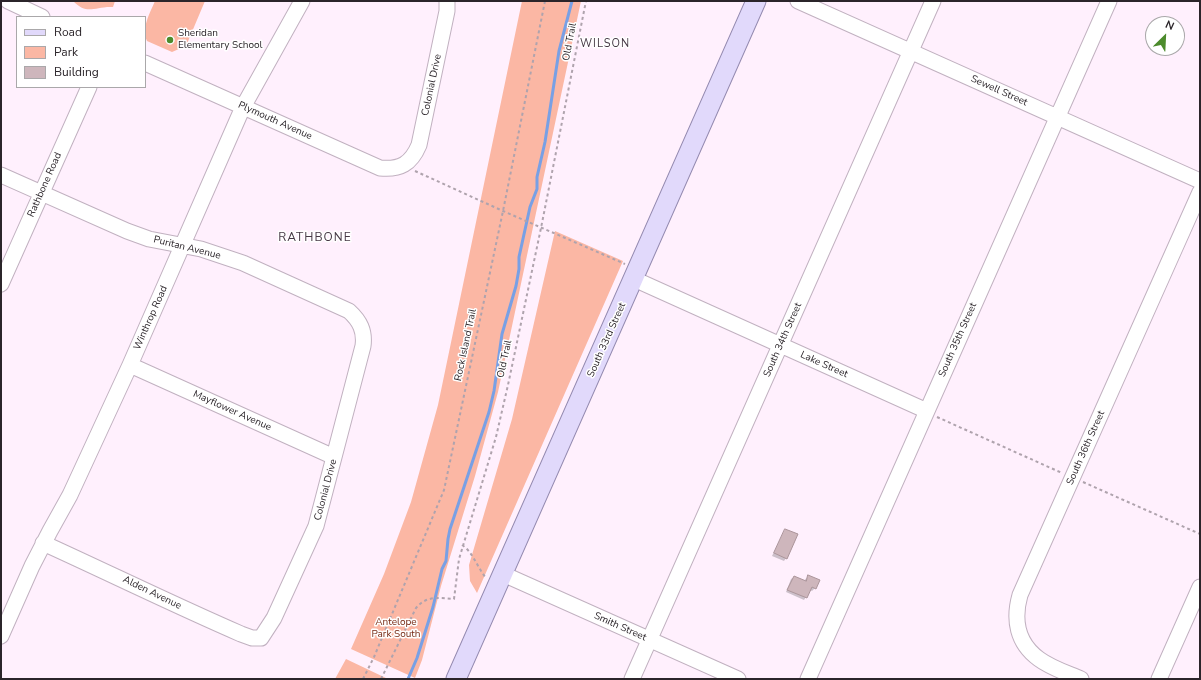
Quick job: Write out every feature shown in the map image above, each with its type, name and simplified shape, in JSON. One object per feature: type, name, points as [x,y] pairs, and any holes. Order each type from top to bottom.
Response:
[{"type":"main road","name":"South 33rd Street","points":[[456,679],[756,1]]},
{"type":"street","points":[[8,1],[40,16]]},
{"type":"street","name":"Winthrop Road","points":[[1,636],[43,543],[70,495],[130,365],[244,107],[302,1]]},
{"type":"street","name":"Colonial Drive","points":[[405,165],[415,154],[419,145],[447,11],[447,1]]},
{"type":"street","name":"Sewell Street","points":[[798,1],[1200,181]]},
{"type":"street","name":"South 34th Street","points":[[632,679],[933,1]]},
{"type":"street","name":"South 35th Street","points":[[808,679],[1109,1]]},
{"type":"street","name":"Plymouth Avenue","points":[[146,63],[380,168],[390,169],[405,165]]},
{"type":"street","name":"Rathbone Road","points":[[1,284],[89,88]]},
{"type":"street","name":"Puritan Avenue","points":[[1,175],[127,231],[149,239],[201,249],[243,263],[349,311],[360,322],[364,332]]},
{"type":"street","name":"South 36th Street","points":[[1081,679],[1045,663],[1030,651],[1022,640],[1018,627],[1017,608],[1023,588],[1200,192]]},
{"type":"street","name":"Lake Street","points":[[636,274],[780,345],[927,411]]},
{"type":"street","name":"Colonial Drive","points":[[261,638],[274,618],[316,526],[363,346],[364,332]]},
{"type":"street","name":"Mayflower Avenue","points":[[130,365],[334,457]]},
{"type":"street","name":"Alden Avenue","points":[[43,543],[241,634],[252,638],[261,638]]},
{"type":"street","name":"Smith Street","points":[[500,579],[650,640],[738,679]]},
{"type":"street","points":[[1159,679],[1200,587]]},
{"type":"path","name":"Rock Island Trail","points":[[363,679],[374,657],[444,490],[503,211],[545,1]]},
{"type":"path","name":"Old Trail","points":[[381,679],[416,608],[422,601],[429,598],[454,599],[462,545],[496,437],[541,228],[586,1]]},
{"type":"path","points":[[405,165],[530,222],[636,274]]},
{"type":"path","points":[[462,545],[468,549],[478,568],[486,578],[500,579]]},
{"type":"green space","points":[[73,1],[115,1],[113,7],[87,9],[78,6]]},
{"type":"green space","points":[[155,1],[205,1],[186,46],[172,52],[147,41],[146,26]]},
{"type":"green space","name":"Antelope Park South","points":[[522,1],[581,1],[498,392],[475,476],[441,586],[422,660],[415,678],[351,649],[384,574],[411,502],[438,405]]},
{"type":"green space","points":[[555,231],[623,261],[477,593],[470,581],[469,565],[512,419]]},
{"type":"green space","name":"Antelope Park South","points":[[346,659],[388,679],[335,679]]},
{"type":"building","points":[[785,529],[798,534],[787,559],[774,553]]},
{"type":"building","points":[[808,575],[820,580],[816,589],[812,587],[807,598],[787,590],[794,576],[806,581]]},
{"type":"waterway","points":[[408,679],[417,658],[433,607],[442,569],[446,561],[450,529],[489,412],[494,391],[502,334],[516,286],[519,269],[519,257],[530,207],[537,189],[537,177],[545,142],[559,51],[572,1]]},
{"type":"place","name":"Sheridan Elementary School","points":[[170,40]]},
{"type":"district","name":"WILSON","points":[[605,44]]},
{"type":"district","name":"RATHBONE","points":[[315,238]]}]
